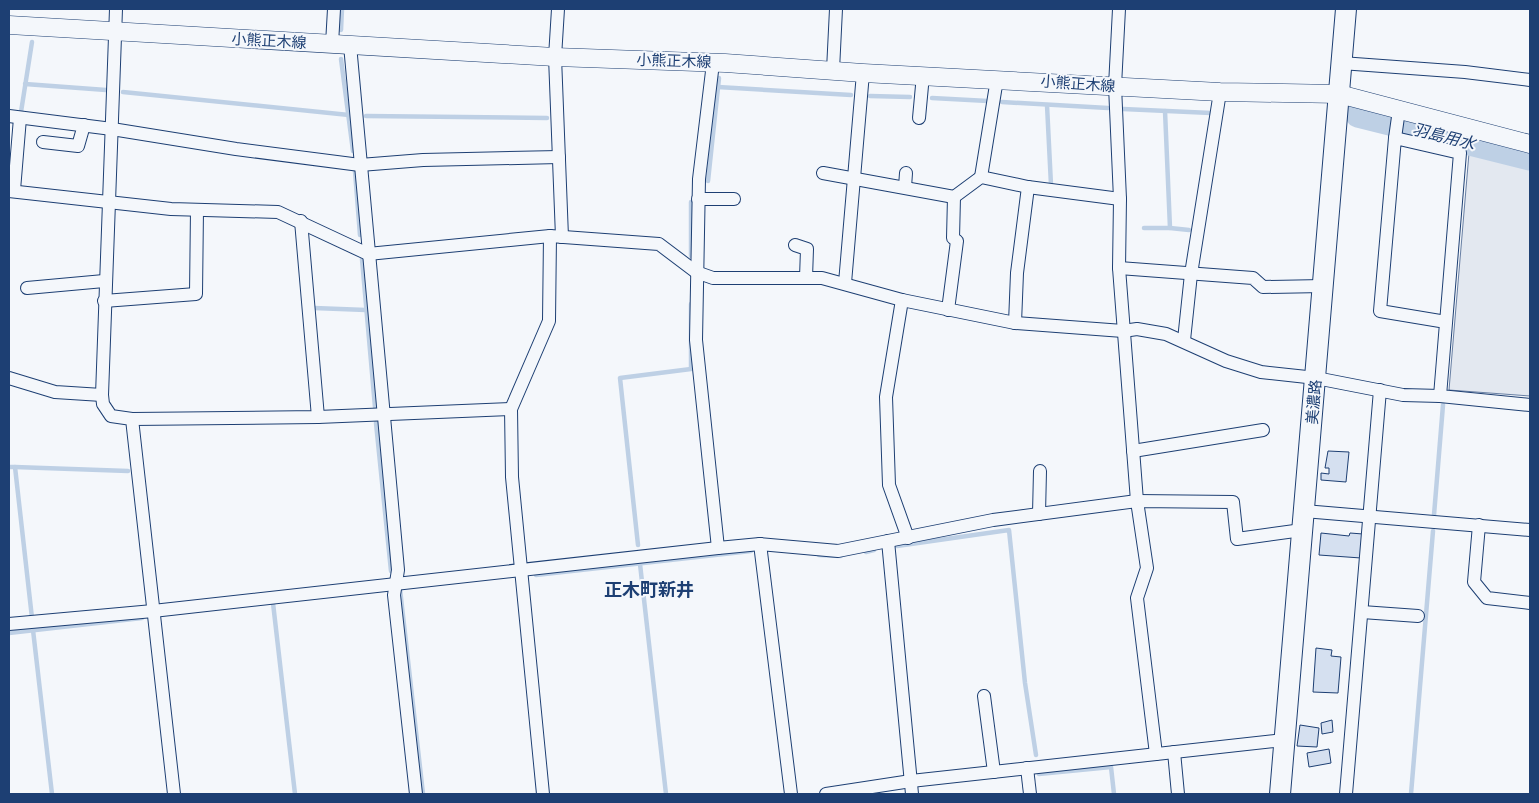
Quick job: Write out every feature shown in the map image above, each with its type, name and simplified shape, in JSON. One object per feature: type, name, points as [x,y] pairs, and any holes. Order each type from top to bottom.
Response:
[{"type":"main road","name":"美濃路","points":[[1280,794],[1346,9]]},
{"type":"main road","name":"小熊正木線","points":[[9,25],[555,57],[713,62],[863,73],[1220,92],[1339,94],[1530,144]]},
{"type":"street","points":[[116,9],[104,280],[102,394],[103,404],[111,416],[132,419],[318,417],[511,409]]},
{"type":"street","points":[[332,44],[334,9]]},
{"type":"street","points":[[543,794],[512,477],[511,409],[549,321],[556,237],[559,157],[555,57],[558,9]]},
{"type":"street","points":[[832,70],[836,9]]},
{"type":"street","points":[[1118,9],[1115,86],[1120,199],[1119,268],[1137,501],[1147,568],[1137,598],[1156,754]]},
{"type":"street","points":[[350,45],[398,570],[394,594],[416,794]]},
{"type":"street","points":[[713,62],[698,199],[696,340],[718,548]]},
{"type":"street","points":[[1341,63],[1358,66],[1465,72],[1530,80]]},
{"type":"street","points":[[845,283],[863,73]]},
{"type":"street","points":[[920,118],[923,75]]},
{"type":"street","points":[[823,173],[905,186],[954,197],[981,177],[997,79]]},
{"type":"street","points":[[1184,340],[1191,274],[1220,92]]},
{"type":"street","points":[[1399,110],[1380,311],[1446,322]]},
{"type":"street","points":[[559,157],[423,160],[360,165],[236,149],[84,125],[15,117],[11,191],[108,203],[197,210],[278,212],[301,221],[368,254],[556,237],[659,244],[696,272],[713,278],[822,278],[902,300],[1015,323],[1124,331],[1146,330],[1166,334],[1184,340],[1226,362],[1262,372],[1316,378],[1403,395],[1440,396],[1530,405]]},
{"type":"street","points":[[43,142],[78,146],[84,125]]},
{"type":"street","points":[[1396,135],[1460,153],[1440,396]]},
{"type":"street","points":[[905,186],[906,173]]},
{"type":"street","points":[[981,177],[1028,187],[1120,199]]},
{"type":"street","points":[[1015,323],[1017,273],[1028,187]]},
{"type":"street","points":[[948,310],[958,241],[953,238],[954,197]]},
{"type":"street","points":[[698,199],[734,199]]},
{"type":"street","points":[[104,301],[196,294],[197,210]]},
{"type":"street","points":[[301,221],[318,417]]},
{"type":"street","points":[[795,245],[807,249],[806,278]]},
{"type":"street","points":[[1119,268],[1253,278],[1264,287],[1323,286]]},
{"type":"street","points":[[27,288],[104,280]]},
{"type":"street","points":[[902,300],[886,397],[889,485],[908,538]]},
{"type":"street","points":[[9,378],[55,392],[102,394]]},
{"type":"street","points":[[1346,794],[1380,390]]},
{"type":"street","points":[[132,419],[174,794]]},
{"type":"street","points":[[1133,451],[1264,430]]},
{"type":"street","points":[[1039,514],[1040,471]]},
{"type":"street","points":[[9,624],[153,611],[760,544],[838,551],[993,520],[1137,501],[1232,502],[1237,539],[1302,530]]},
{"type":"street","points":[[1304,510],[1530,530]]},
{"type":"street","points":[[1479,525],[1474,582],[1487,598],[1530,603]]},
{"type":"street","points":[[888,541],[911,788]]},
{"type":"street","points":[[760,544],[791,794]]},
{"type":"street","points":[[1362,612],[1418,616]]},
{"type":"street","points":[[984,696],[994,772]]},
{"type":"street","points":[[826,794],[911,788],[994,772],[1284,740]]},
{"type":"street","points":[[1174,752],[1178,794]]},
{"type":"street","points":[[1027,768],[1030,794]]},
{"type":"shaded area","points":[[1469,153],[1530,168],[1530,396],[1449,390]]},
{"type":"building","points":[[1328,451],[1349,452],[1346,482],[1321,480],[1321,473],[1329,474],[1329,468],[1325,468]]},
{"type":"building","points":[[1321,533],[1349,536],[1350,533],[1363,534],[1361,558],[1319,555]]},
{"type":"building","points":[[1316,648],[1332,650],[1331,656],[1341,657],[1338,693],[1313,692]]},
{"type":"building","points":[[1332,720],[1333,732],[1322,734],[1321,723]]},
{"type":"building","points":[[1300,725],[1319,728],[1317,747],[1297,746]]},
{"type":"building","points":[[1329,749],[1331,763],[1309,767],[1307,753]]},
{"type":"waterway","points":[[341,30],[342,9]]},
{"type":"waterway","points":[[21,112],[32,42]]},
{"type":"waterway","points":[[341,59],[353,151]]},
{"type":"waterway","points":[[708,181],[719,78]]},
{"type":"waterway","points":[[25,84],[106,90]]},
{"type":"waterway","points":[[718,87],[851,95]]},
{"type":"waterway","points":[[123,92],[349,115]]},
{"type":"waterway","points":[[870,96],[910,97]]},
{"type":"waterway","points":[[932,98],[988,101]]},
{"type":"waterway","points":[[1002,102],[1108,108]]},
{"type":"waterway","points":[[1047,105],[1051,185]]},
{"type":"waterway","points":[[1123,109],[1211,113]]},
{"type":"waterway","points":[[1144,228],[1170,228],[1165,111]]},
{"type":"waterway","name":"羽島用水","points":[[1358,115],[1530,158]]},
{"type":"waterway","points":[[366,116],[547,118]]},
{"type":"waterway","points":[[1464,153],[1465,142]]},
{"type":"waterway","points":[[1465,149],[1530,166]]},
{"type":"waterway","points":[[355,171],[360,235]]},
{"type":"waterway","points":[[691,202],[691,256]]},
{"type":"waterway","points":[[1170,228],[1189,230]]},
{"type":"waterway","points":[[362,259],[375,407]]},
{"type":"waterway","points":[[638,545],[620,378],[691,369],[691,304]]},
{"type":"waterway","points":[[314,308],[366,310]]},
{"type":"waterway","points":[[1434,515],[1443,405]]},
{"type":"waterway","points":[[376,423],[391,571]]},
{"type":"waterway","points":[[9,467],[15,467],[32,618]]},
{"type":"waterway","points":[[15,467],[128,471]]},
{"type":"waterway","points":[[897,546],[1009,530],[1025,683],[1036,755]]},
{"type":"waterway","points":[[1411,794],[1433,531]]},
{"type":"waterway","points":[[866,552],[874,550]]},
{"type":"waterway","points":[[536,575],[751,551]]},
{"type":"waterway","points":[[819,555],[841,556]]},
{"type":"waterway","points":[[640,564],[666,794]]},
{"type":"waterway","points":[[400,589],[423,794]]},
{"type":"waterway","points":[[273,603],[295,794]]},
{"type":"waterway","points":[[9,633],[142,618]]},
{"type":"waterway","points":[[33,630],[52,794]]},
{"type":"waterway","points":[[1039,774],[1111,767],[1114,794]]},
{"type":"district","name":"正木町新井","points":[[649,590]]}]
